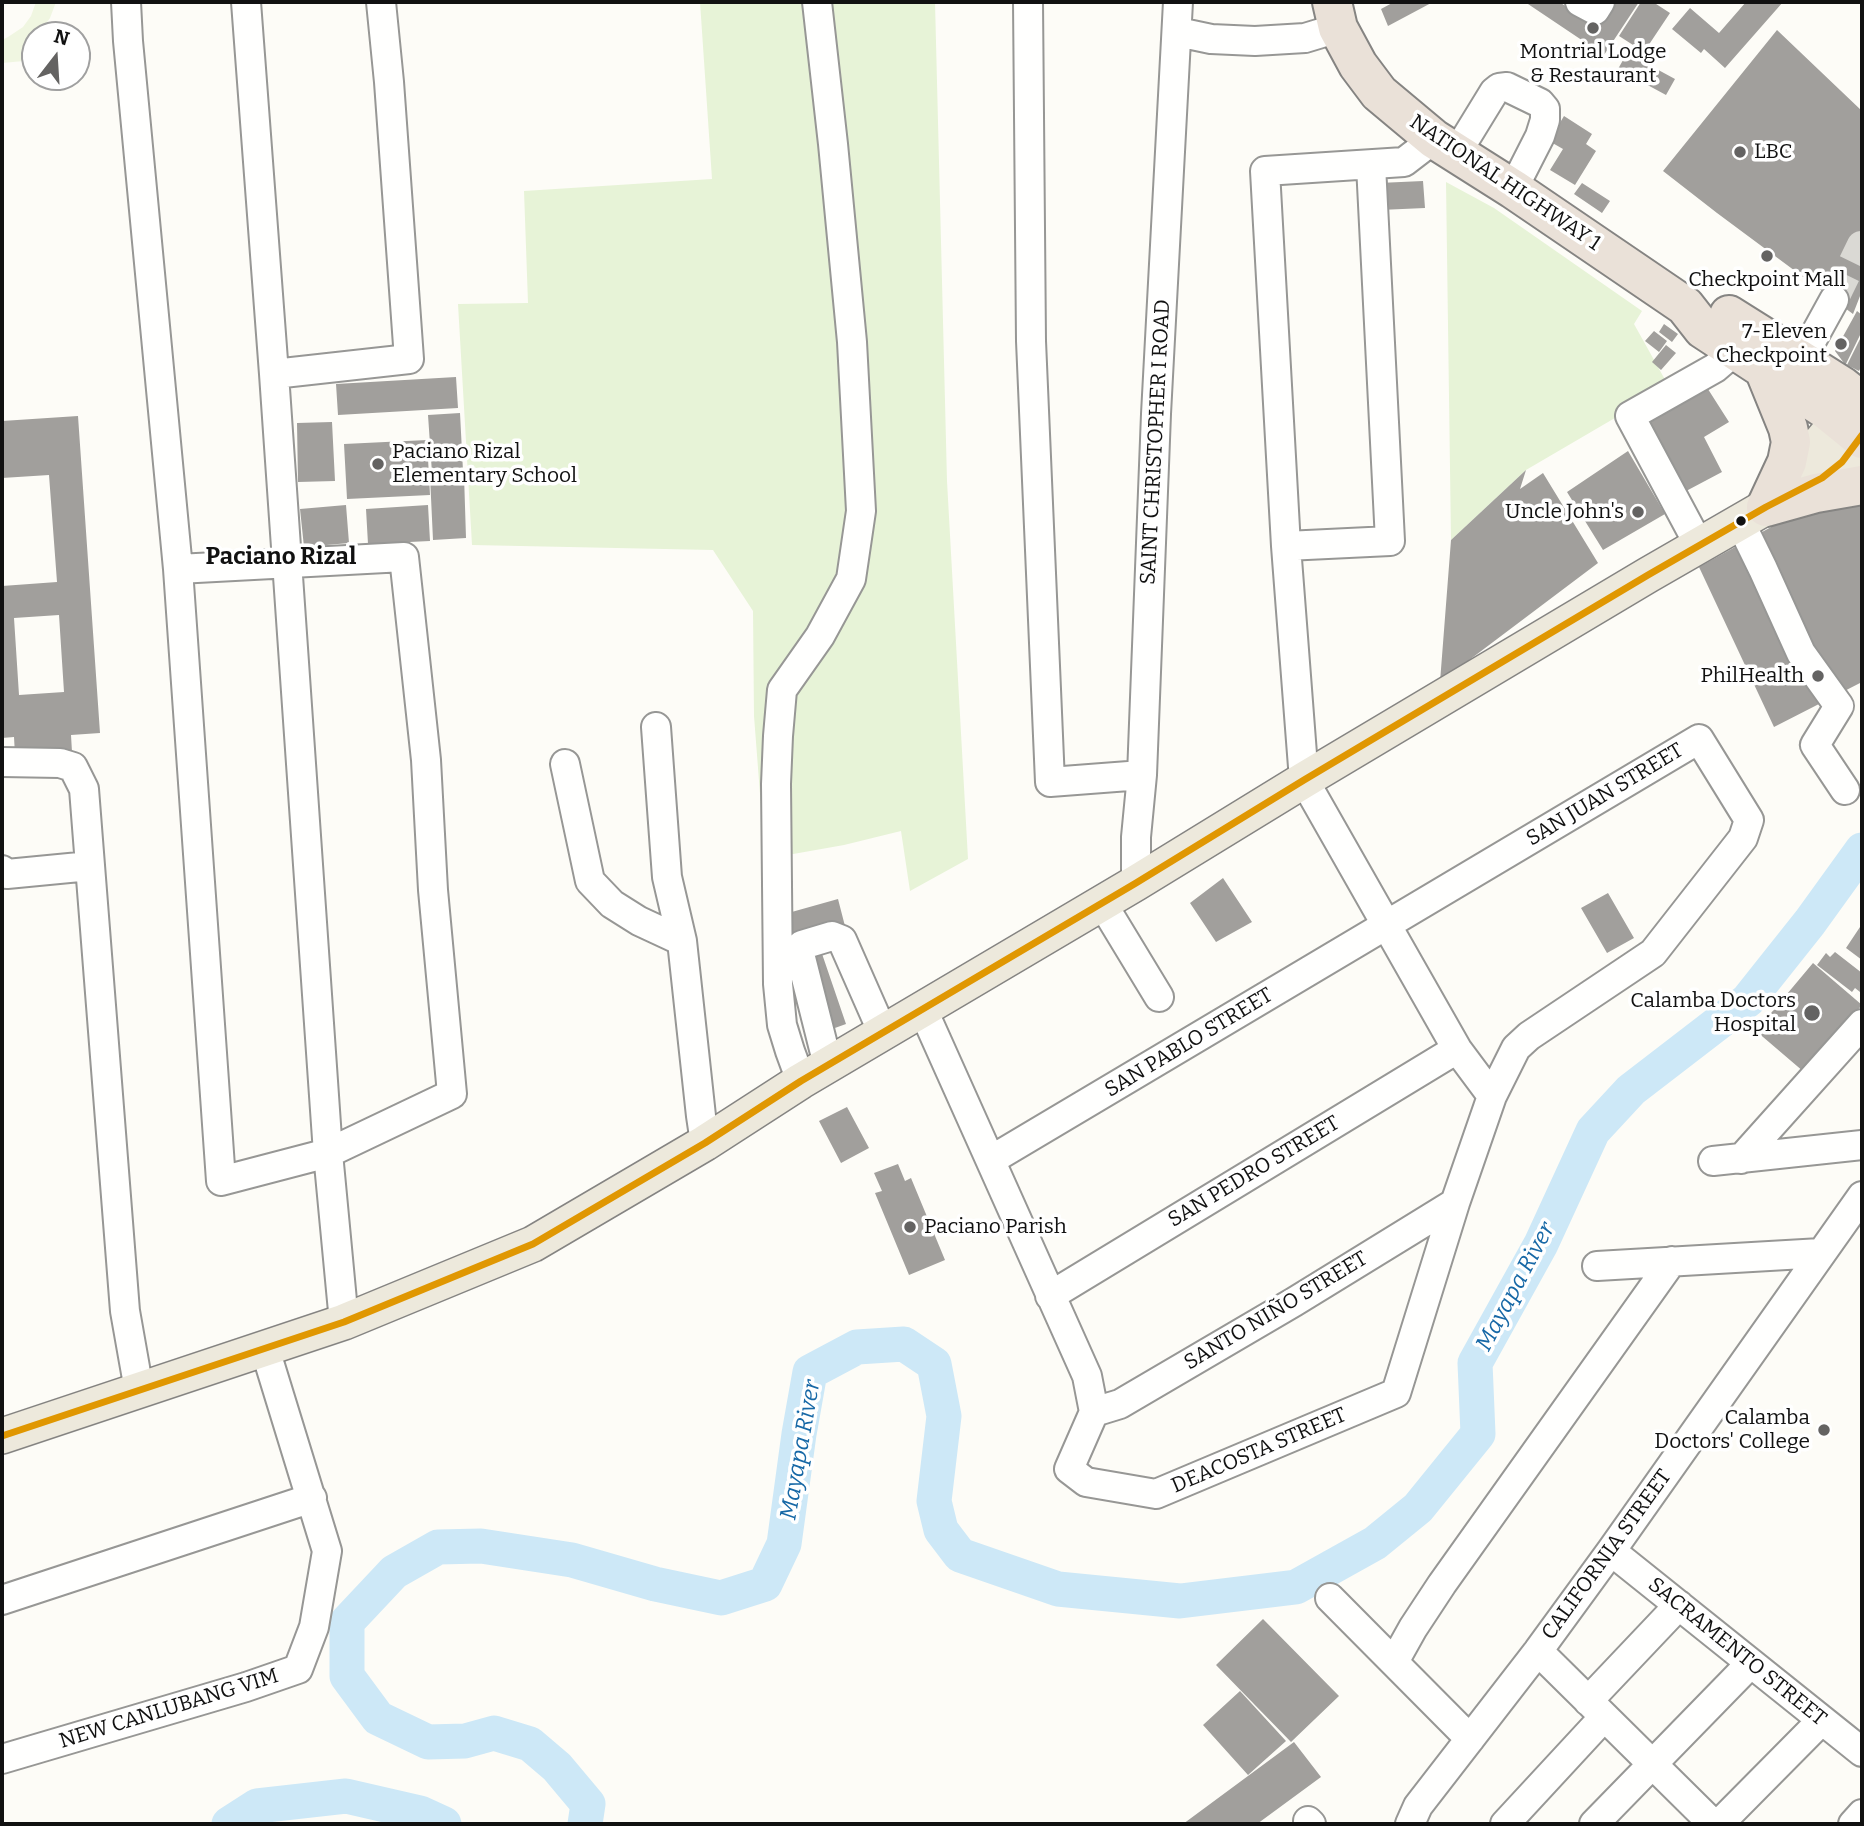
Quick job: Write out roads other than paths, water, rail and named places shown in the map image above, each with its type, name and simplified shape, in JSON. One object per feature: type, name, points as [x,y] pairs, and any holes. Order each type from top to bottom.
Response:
[{"type":"highway","name":"NATIONAL HIGHWAY 1","points":[[1335,15],[1358,65],[1380,93],[1445,147],[1513,189],[1685,306],[1703,329],[1738,362],[1825,409],[1857,422]]},
{"type":"highway","name":"NATIONAL HIGHWAY 1","points":[[1685,306],[1719,309],[1842,386],[1857,422]]},
{"type":"highway","points":[[1738,362],[1788,428],[1791,442],[1787,462],[1753,514]]},
{"type":"highway","points":[[1753,514],[1816,494],[1862,485]]},
{"type":"main road","points":[[2,1436],[344,1322],[533,1244],[1699,545],[1822,478],[1842,462],[1857,422]]},
{"type":"street","points":[[127,2],[178,569],[221,1181],[328,1153],[452,1094],[433,890],[426,760],[404,557],[178,569]]},
{"type":"street","points":[[246,2],[328,1153],[344,1322]]},
{"type":"street","points":[[274,374],[409,359],[381,2]]},
{"type":"street","points":[[815,1073],[790,1051],[782,1025],[778,984],[776,784],[782,690],[820,636],[851,579],[861,510],[852,342],[817,2]]},
{"type":"street","points":[[1028,2],[1031,341],[1050,782],[1142,775]]},
{"type":"street","name":"SAINT CHRISTOPHER I ROAD","points":[[1136,883],[1156,414],[1178,2]]},
{"type":"street","points":[[1580,2],[1595,10],[1600,2]]},
{"type":"street","points":[[1178,32],[1211,39],[1255,41],[1305,38],[1335,15]]},
{"type":"street","points":[[1492,1096],[1457,1049],[1304,780],[1286,546],[1265,170],[1404,162],[1445,147],[1494,92],[1507,87],[1540,103],[1545,109],[1540,136],[1513,189]]},
{"type":"street","points":[[1286,546],[1390,541],[1371,165]]},
{"type":"street","points":[[1801,360],[1834,300]]},
{"type":"street","points":[[1699,545],[1630,416],[1738,362]]},
{"type":"street","points":[[1753,514],[1801,653],[1839,706],[1815,745],[1845,790]]},
{"type":"street","points":[[656,727],[667,877],[682,941],[705,1143]]},
{"type":"street","name":"SAN JUAN STREET","points":[[1386,926],[1699,739],[1749,820],[1743,838],[1653,953],[1529,1036],[1516,1048],[1492,1096]]},
{"type":"street","points":[[2,762],[60,763],[73,767],[84,789],[125,1311],[139,1390]]},
{"type":"street","points":[[565,764],[590,881],[612,904],[639,921],[682,941]]},
{"type":"street","points":[[2,870],[7,874],[90,866]]},
{"type":"street","points":[[1102,903],[1159,997]]},
{"type":"street","name":"SAN PABLO STREET","points":[[991,1160],[1386,926]]},
{"type":"street","points":[[815,1073],[800,954],[802,945],[832,936],[842,940],[883,1033]]},
{"type":"street","points":[[923,1010],[1087,1376],[1094,1412]]},
{"type":"street","points":[[1741,1159],[1862,1024]]},
{"type":"street","name":"SAN PEDRO STREET","points":[[1051,1296],[1457,1049]]},
{"type":"street","name":"DEACOSTA STREET","points":[[1094,1412],[1069,1469],[1086,1482],[1156,1494],[1396,1394],[1455,1203],[1492,1096]]},
{"type":"street","points":[[1713,1161],[1862,1145]]},
{"type":"street","name":"CALIFORNIA STREET","points":[[1422,1818],[1470,1739],[1611,1551],[1862,1196]]},
{"type":"street","name":"SANTO NIÑO STREET","points":[[1094,1412],[1120,1404],[1455,1203]]},
{"type":"street","points":[[1597,1266],[1821,1253]]},
{"type":"street","points":[[1394,1662],[1442,1584],[1672,1261]]},
{"type":"street","name":"NEW CANLUBANG VIM","points":[[2,1759],[298,1669],[314,1627],[327,1551],[265,1349]]},
{"type":"street","points":[[2,1600],[312,1498]]},
{"type":"street","name":"SACRAMENTO STREET","points":[[1611,1551],[1862,1752]]},
{"type":"street","points":[[1330,1598],[1470,1739]]},
{"type":"street","points":[[1505,1824],[1679,1605]]},
{"type":"street","points":[[1538,1651],[1713,1824]]},
{"type":"street","points":[[1594,1824],[1751,1663]]},
{"type":"street","points":[[1719,1824],[1822,1720]]},
{"type":"street","points":[[1853,1824],[1862,1814]]},
{"type":"waterway","name":"Mayapa River","points":[[585,1824],[588,1804],[557,1767],[530,1744],[494,1733],[465,1741],[428,1742],[378,1718],[347,1676],[347,1622],[394,1572],[438,1547],[481,1546],[572,1560],[655,1584],[721,1598],[765,1584],[784,1544],[810,1372],[857,1347],[904,1344],[934,1364],[944,1416],[934,1501],[941,1530],[960,1555],[1058,1589],[1180,1601],[1296,1587],[1375,1543],[1418,1508],[1478,1434],[1475,1363],[1541,1244],[1593,1131],[1631,1090],[1748,1000],[1810,922],[1862,850]]},
{"type":"waterway","name":"Mayapa River","points":[[229,1824],[257,1806],[346,1796],[420,1813],[444,1824]]},
{"type":"tunnel","points":[[1834,300],[1862,246]]},
{"type":"place","name":"Montrial Lodge & Restaurant","points":[[1593,28]]},
{"type":"place","name":"LBC","points":[[1740,152]]},
{"type":"place","name":"Checkpoint Mall","points":[[1767,256]]},
{"type":"place","name":"7-Eleven Checkpoint","points":[[1841,344]]},
{"type":"place","name":"Paciano Rizal Elementary School","points":[[378,464]]},
{"type":"place","name":"Uncle John's","points":[[1638,512]]},
{"type":"place","name":"PhilHealth","points":[[1818,676]]},
{"type":"place","name":"Calamba Doctors Hospital","points":[[1812,1013]]},
{"type":"place","name":"Paciano Parish","points":[[910,1227]]},
{"type":"place","name":"Calamba Doctors' College","points":[[1824,1430]]},
{"type":"district","name":"Paciano Rizal","points":[[281,557]]}]
